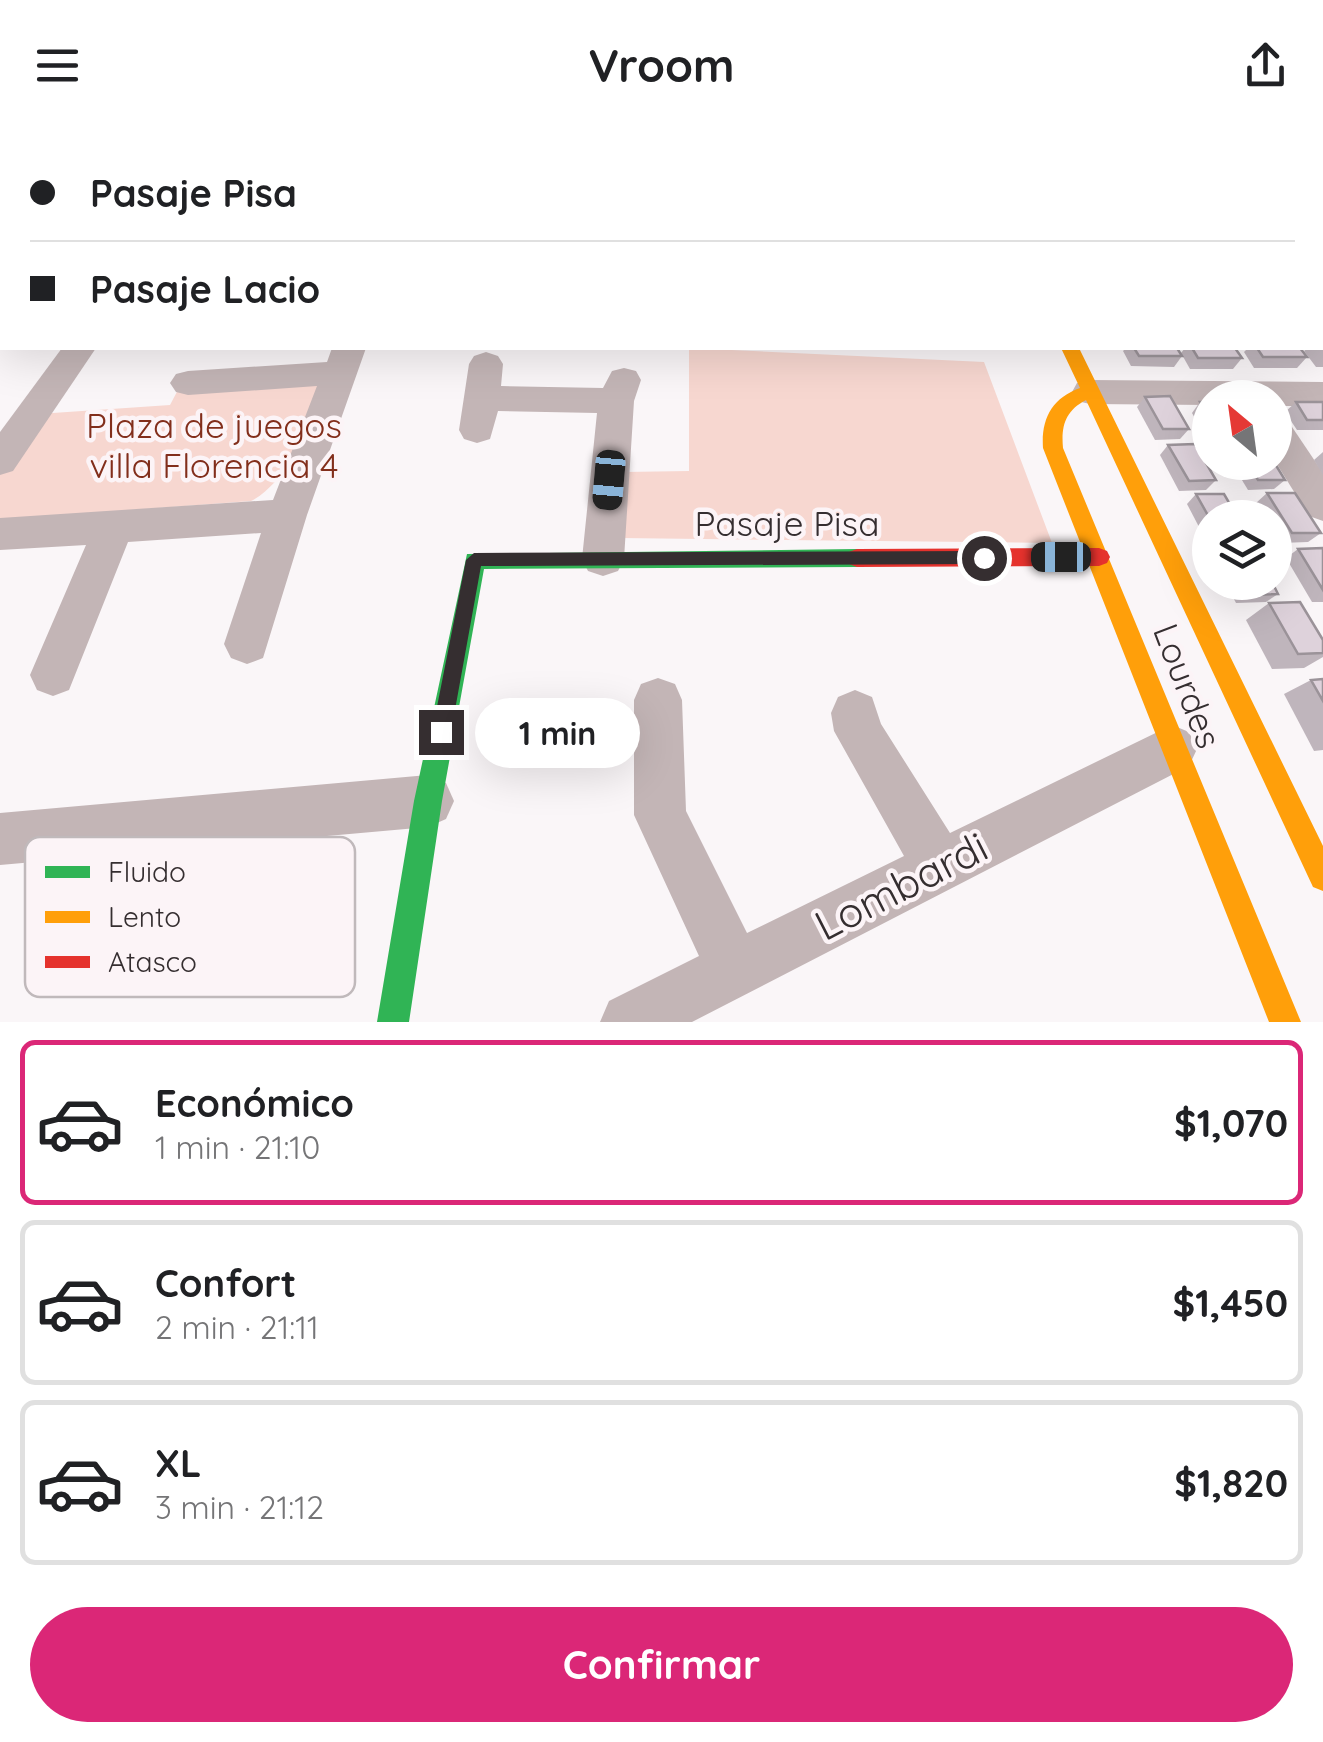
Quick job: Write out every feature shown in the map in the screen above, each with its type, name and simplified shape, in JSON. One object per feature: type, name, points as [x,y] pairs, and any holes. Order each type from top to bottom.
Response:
[{"type":"street","points":[[0,461],[77,350]]},
{"type":"street","name":"Lourdes","points":[[1071,350],[1323,876]]},
{"type":"street","points":[[188,382],[344,360],[287,514],[247,644]]},
{"type":"street","points":[[481,398],[620,390],[603,560]]},
{"type":"street","points":[[1090,392],[1192,395]]},
{"type":"street","name":"Lourdes","points":[[1090,392],[1064,402],[1050,432],[1172,748],[1285,1022]]},
{"type":"street","points":[[1292,395],[1323,394]]},
{"type":"street","points":[[1292,457],[1323,505]]},
{"type":"street","points":[[0,534],[287,514]]},
{"type":"street","points":[[53,675],[114,526]]},
{"type":"street","name":"Pasaje Pisa","points":[[428,801],[474,560],[1099,557]]},
{"type":"street","points":[[658,700],[660,816],[736,971]]},
{"type":"street","points":[[854,713],[858,731],[940,866]]},
{"type":"street","name":"Lombardi","points":[[630,1022],[1172,748]]},
{"type":"street","points":[[0,839],[428,801],[393,1022]]},
{"type":"green space","points":[[689,350],[984,362],[1052,543],[620,538],[624,472],[689,471]]},
{"type":"green space","name":"Plaza de juegos villa Florencia 4","points":[[308,380],[323,387],[295,466],[251,501],[0,520],[0,473],[38,414],[170,405],[179,388]]},
{"type":"building","points":[[1135,350],[1178,350],[1182,356],[1139,356]]},
{"type":"building","points":[[1193,350],[1236,350],[1242,358],[1198,358]]},
{"type":"building","points":[[1258,350],[1302,350],[1307,357],[1263,357]]},
{"type":"building","points":[[1170,396],[1189,429],[1163,429],[1145,397]]},
{"type":"building","points":[[1296,402],[1323,402],[1323,420],[1307,420]]},
{"type":"building","points":[[1192,444],[1192,480],[1216,480],[1189,481],[1168,445]]},
{"type":"building","points":[[1267,493],[1295,493],[1321,533],[1292,533],[1292,500],[1271,500]]},
{"type":"building","points":[[1196,494],[1224,494],[1228,500],[1199,500]]},
{"type":"building","points":[[1323,548],[1323,590],[1298,549]]},
{"type":"building","points":[[1300,602],[1323,640],[1323,653],[1298,654],[1269,603]]},
{"type":"building","points":[[1323,679],[1323,701],[1311,680]]},
{"type":"traffic: fast","points":[[393,1022],[428,801],[475,560],[857,558]]},
{"type":"traffic: slow","points":[[1071,350],[1323,877]]},
{"type":"traffic: slow","points":[[1090,392],[1071,399],[1059,411],[1053,428],[1053,448],[1285,1022]]},
{"type":"traffic: jam","points":[[857,558],[1099,557]]},
{"type":"route","points":[[441,732],[474,560],[984,558]]}]
